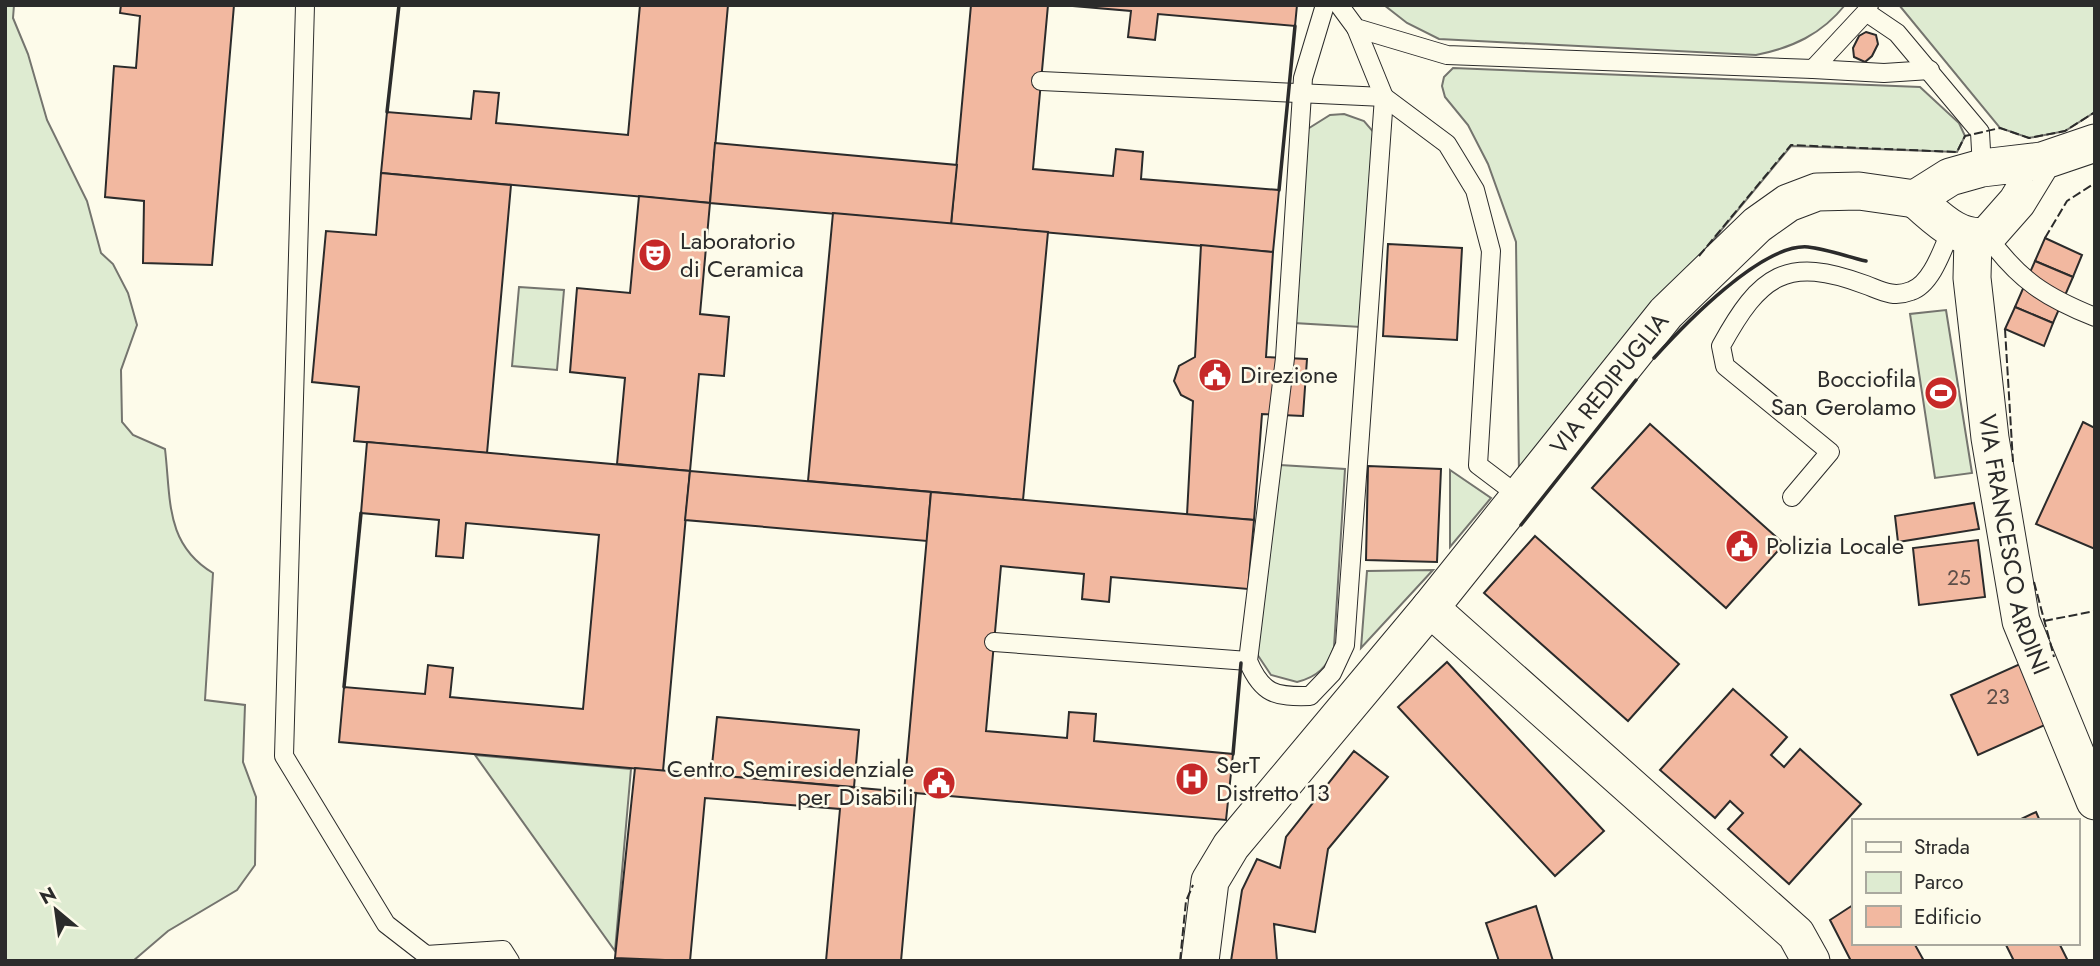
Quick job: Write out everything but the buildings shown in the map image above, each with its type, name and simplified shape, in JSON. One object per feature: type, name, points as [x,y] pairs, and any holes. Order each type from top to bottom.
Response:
[{"type":"street","points":[[2042,162],[2017,202],[1970,235],[1915,199],[1950,177],[1982,169],[2042,162],[2095,143]]},
{"type":"street","name":"VIA REDIPUGLIA","points":[[1200,961],[1210,881],[1231,846],[1430,608],[1666,313],[1757,225],[1788,204],[1817,192],[1859,191],[1915,199]]},
{"type":"street","name":"VIA FRANCESCO ARDINI","points":[[1970,235],[1972,278],[1990,438],[2021,621],[2095,800]]},
{"type":"street","points":[[1430,608],[1796,934],[1811,961]]},
{"type":"lane","points":[[305,5],[284,756],[386,924],[426,955],[503,950],[510,961]]},
{"type":"lane","points":[[1325,5],[1303,78],[1283,369],[1248,661],[1258,684],[1282,697],[1310,696],[1332,673],[1345,645],[1384,97],[1356,28],[1339,5]]},
{"type":"lane","points":[[1813,69],[1867,9],[1897,33],[1980,132],[1982,169]]},
{"type":"lane","points":[[1356,28],[1447,55],[1884,73],[1930,70]]},
{"type":"lane","points":[[1041,81],[1384,97],[1447,144],[1475,190],[1491,251],[1478,465],[1519,496]]},
{"type":"lane","points":[[1792,497],[1830,452],[1726,366],[1721,346],[1742,307],[1777,277],[1801,269],[1833,273],[1889,296],[1914,291],[1934,267],[1970,235],[2022,279],[2063,304],[2095,317]]},
{"type":"lane","points":[[995,642],[1248,661]]},
{"type":"green space","points":[[5,5],[14,5],[13,18],[28,54],[47,120],[87,201],[101,253],[113,264],[128,293],[137,325],[121,370],[122,422],[133,435],[165,449],[170,503],[178,534],[186,549],[213,573],[205,700],[245,705],[243,762],[256,797],[255,865],[237,890],[168,931],[133,961],[5,961]]},
{"type":"green space","points":[[1384,5],[1845,5],[1816,32],[1794,44],[1756,55],[1439,39],[1407,23]]},
{"type":"green space","points":[[1899,5],[2095,5],[2095,112],[2065,131],[2029,138],[2000,128]]},
{"type":"green space","points":[[1453,68],[1920,87],[1959,123],[1965,136],[1957,152],[1791,146],[1519,474],[1516,242],[1488,164],[1468,125],[1445,97],[1442,86],[1444,77]]},
{"type":"green space","points":[[1344,114],[1364,121],[1376,135],[1361,327],[1294,323],[1306,130],[1330,115]]},
{"type":"green space","points":[[519,287],[564,290],[557,370],[512,366]]},
{"type":"green space","name":"Bocciofila San Gerolamo","points":[[1946,310],[1972,473],[1935,478],[1910,314]]},
{"type":"green space","points":[[1280,465],[1345,469],[1334,647],[1321,670],[1297,682],[1271,675],[1257,654]]},
{"type":"green space","points":[[1450,470],[1491,498],[1450,547]]},
{"type":"green space","points":[[1433,570],[1361,648],[1367,571]]},
{"type":"green space","points":[[475,755],[631,769],[615,951]]},
{"type":"fence","points":[[1699,256],[1791,145],[1957,152],[1965,136],[2000,128],[2029,138],[2065,131],[2095,112]]},
{"type":"fence","points":[[2045,238],[2067,201],[2095,183]]},
{"type":"fence","points":[[2005,329],[2013,462]]},
{"type":"fence","points":[[2034,582],[2054,657]]},
{"type":"fence","points":[[2044,621],[2095,611]]},
{"type":"fence","points":[[1180,961],[1186,901],[1193,885]]},
{"type":"wall","points":[[387,112],[399,5]]},
{"type":"wall","points":[[1279,190],[1295,26]]},
{"type":"wall","points":[[1654,358],[1704,307],[1769,258],[1789,249],[1808,247],[1866,261]]},
{"type":"wall","points":[[1521,525],[1636,380]]},
{"type":"wall","points":[[344,687],[361,513]]},
{"type":"wall","points":[[1233,754],[1241,663]]},
{"type":"place","name":"Laboratorio di Ceramica","points":[[655,255]]},
{"type":"place","name":"Direzione","points":[[1215,375]]},
{"type":"place","name":"Bocciofila San Gerolamo","points":[[1941,393]]},
{"type":"place","name":"Polizia Locale","points":[[1742,546]]},
{"type":"place","name":"SerT Distretto 13","points":[[1192,779]]},
{"type":"place","name":"Centro Semiresidenziale per Disabili","points":[[939,783]]}]
